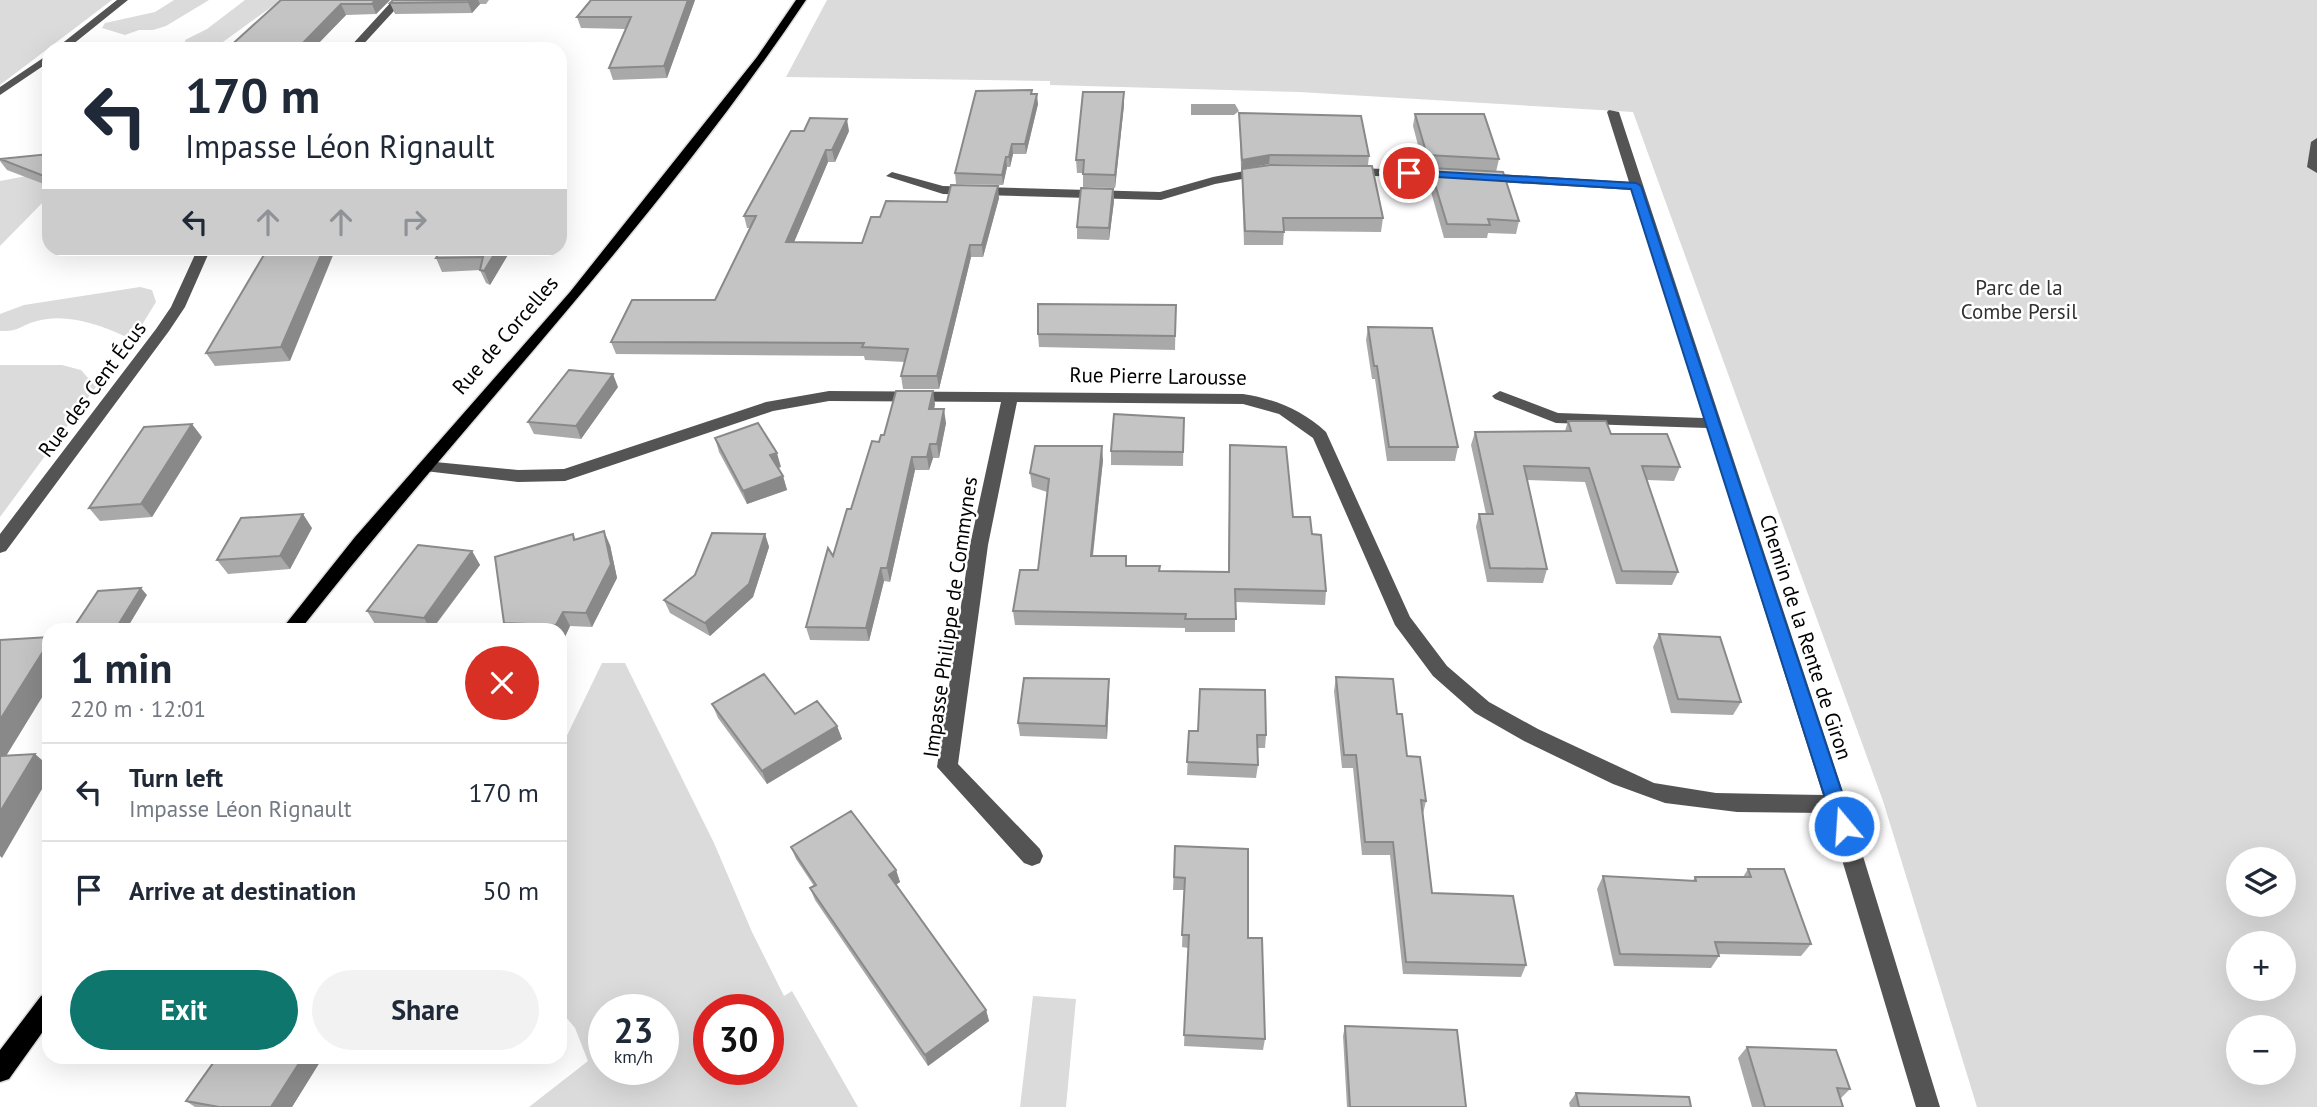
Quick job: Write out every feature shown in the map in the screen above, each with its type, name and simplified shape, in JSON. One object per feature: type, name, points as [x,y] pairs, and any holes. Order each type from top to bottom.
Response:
[{"type":"main road","name":"Rue de Corcelles","points":[[295,623],[352,551],[575,295],[761,60],[800,0]]},
{"type":"main road","points":[[0,1070],[42,1013]]},
{"type":"street","points":[[69,42],[123,0]]},
{"type":"street","points":[[360,42],[400,0]]},
{"type":"street","points":[[0,92],[42,62]]},
{"type":"street","name":"Chemin de la Rente de Giron","points":[[1613,111],[1837,804],[1928,1107]]},
{"type":"street","points":[[2317,142],[2314,167],[2317,169]]},
{"type":"street","points":[[892,176],[943,190],[1161,196],[1213,181],[1269,170],[1282,171]]},
{"type":"street","points":[[1334,171],[1636,186]]},
{"type":"street","name":"Rue des Cent Écus","points":[[0,547],[162,331],[178,307],[201,256]]},
{"type":"street","name":"Rue Pierre Larousse","points":[[425,466],[518,476],[565,475],[793,401],[829,396],[1243,399],[1281,407],[1304,421],[1326,445],[1413,640],[1427,659],[1456,688],[1492,716],[1640,786],[1673,797],[1706,801],[1837,804]]},
{"type":"street","points":[[1500,396],[1556,418],[1713,422]]},
{"type":"street","name":"Impasse Philippe de Commynes","points":[[1010,397],[979,545],[947,767],[1032,856]]},
{"type":"green space","points":[[0,0],[112,0],[57,42],[42,42],[42,53],[0,85]]},
{"type":"green space","points":[[174,0],[209,0],[166,26],[153,30],[139,30],[125,35],[102,28],[105,23],[155,12]]},
{"type":"green space","points":[[245,0],[281,0],[223,42],[185,42]]},
{"type":"green space","name":"Parc de la Combe Persil","points":[[827,0],[2317,0],[2317,1107],[1977,1107],[1883,801],[1633,112],[1299,92],[1050,85],[1050,81],[786,77]]},
{"type":"green space","points":[[42,170],[42,203],[0,246],[0,181],[37,174]]},
{"type":"green space","points":[[140,287],[152,290],[156,302],[140,328],[124,336],[104,327],[59,318],[0,331],[0,314],[24,305]]},
{"type":"green space","points":[[0,365],[62,365],[81,370],[96,387],[0,517]]},
{"type":"green space","points":[[602,663],[625,663],[714,843],[752,932],[783,994],[693,994],[693,1085],[784,1085],[784,996],[792,991],[858,1107],[529,1107],[588,1061],[575,1028],[567,1018],[567,736]]},
{"type":"green space","points":[[1033,996],[1076,999],[1066,1107],[1020,1107]]},
{"type":"shaded area","points":[[1191,104],[1235,104],[1239,111],[1234,115],[1191,115]]},
{"type":"building","points":[[281,0],[375,0],[372,4],[341,4],[304,42],[235,42]]},
{"type":"building","points":[[393,0],[470,0],[390,3]]},
{"type":"building","points":[[591,0],[688,0],[664,66],[609,68],[631,17],[577,17]]},
{"type":"building","points":[[1032,90],[1031,94],[1037,94],[1025,144],[1012,144],[1002,175],[955,173],[976,91]]},
{"type":"building","points":[[1083,92],[1124,92],[1115,175],[1083,174],[1084,160],[1076,160]]},
{"type":"building","points":[[1239,113],[1361,116],[1369,156],[1270,155],[1242,160]]},
{"type":"building","points":[[1415,114],[1484,114],[1499,159],[1427,155]]},
{"type":"building","points":[[810,118],[847,119],[832,150],[826,150],[786,242],[862,243],[871,217],[880,217],[886,201],[947,202],[951,185],[998,186],[982,245],[970,245],[937,376],[901,376],[908,349],[862,347],[864,343],[611,342],[632,300],[715,300],[756,216],[744,216],[791,131],[804,131]]},
{"type":"building","points":[[42,155],[42,175],[0,159]]},
{"type":"building","points":[[1270,165],[1372,166],[1383,218],[1283,218],[1284,232],[1245,231],[1242,169]]},
{"type":"building","points":[[1430,168],[1503,172],[1519,221],[1488,219],[1490,225],[1447,224]]},
{"type":"building","points":[[1081,188],[1113,189],[1109,228],[1077,227]]},
{"type":"building","points":[[263,256],[321,256],[281,347],[206,353]]},
{"type":"building","points":[[493,256],[484,271],[480,270],[483,257],[436,258]]},
{"type":"building","points":[[1038,304],[1176,305],[1175,336],[1038,334]]},
{"type":"building","points":[[1368,327],[1432,328],[1458,447],[1389,447],[1377,366],[1374,366]]},
{"type":"building","points":[[569,370],[613,374],[576,426],[528,422]]},
{"type":"building","points":[[896,391],[933,391],[929,409],[944,409],[937,444],[930,444],[927,457],[912,457],[887,568],[881,568],[866,628],[806,627],[828,548],[833,556],[872,441],[879,442],[881,435],[884,435]]},
{"type":"building","points":[[1114,414],[1184,418],[1183,452],[1111,451]]},
{"type":"building","points":[[1568,421],[1606,421],[1611,434],[1667,434],[1680,467],[1642,466],[1678,572],[1622,571],[1589,468],[1524,466],[1547,569],[1490,568],[1479,514],[1493,514],[1475,432],[1571,431]]},
{"type":"building","points":[[758,423],[777,453],[770,455],[783,476],[743,491],[715,438]]},
{"type":"building","points":[[192,424],[141,504],[89,508],[144,427]]},
{"type":"building","points":[[1230,445],[1286,447],[1293,517],[1310,517],[1312,534],[1321,535],[1326,591],[1235,589],[1236,619],[1185,619],[1186,614],[1013,611],[1020,570],[1038,570],[1049,479],[1030,473],[1035,446],[1102,446],[1091,556],[1126,556],[1126,566],[1160,566],[1159,571],[1229,572]]},
{"type":"building","points":[[303,514],[280,556],[217,560],[241,518]]},
{"type":"building","points":[[604,531],[611,564],[586,613],[563,612],[557,623],[504,623],[495,557],[573,534],[574,540]]},
{"type":"building","points":[[712,533],[765,534],[749,584],[705,623],[664,600],[695,575]]},
{"type":"building","points":[[418,545],[472,551],[424,618],[367,611]]},
{"type":"building","points":[[141,588],[119,623],[77,623],[98,591]]},
{"type":"building","points":[[1659,634],[1720,637],[1741,702],[1678,699]]},
{"type":"building","points":[[42,637],[42,653],[0,720],[0,640]]},
{"type":"building","points":[[764,674],[795,714],[817,701],[837,726],[762,771],[712,704]]},
{"type":"building","points":[[1336,677],[1393,679],[1397,714],[1402,714],[1407,756],[1420,757],[1426,801],[1421,800],[1432,893],[1513,896],[1526,965],[1406,962],[1393,842],[1365,842],[1356,755],[1344,755]]},
{"type":"building","points":[[1024,678],[1109,679],[1106,726],[1018,723]]},
{"type":"building","points":[[1200,689],[1265,690],[1266,735],[1257,735],[1258,765],[1187,762],[1189,731],[1198,731]]},
{"type":"building","points":[[35,754],[0,812],[0,756]]},
{"type":"building","points":[[851,811],[896,870],[889,875],[986,1010],[925,1055],[810,888],[816,885],[791,847]]},
{"type":"building","points":[[1175,846],[1248,849],[1248,938],[1262,938],[1265,1039],[1184,1035],[1189,935],[1182,935],[1185,878],[1174,877]]},
{"type":"building","points":[[1748,869],[1784,869],[1811,944],[1715,942],[1719,956],[1620,954],[1603,876],[1696,881],[1695,877],[1751,877]]},
{"type":"building","points":[[1345,1026],[1457,1030],[1466,1107],[1350,1107]]},
{"type":"building","points":[[1747,1047],[1836,1050],[1850,1089],[1837,1088],[1843,1107],[1765,1107]]},
{"type":"building","points":[[212,1064],[299,1064],[271,1107],[219,1107],[186,1101]]},
{"type":"building","points":[[1576,1093],[1689,1097],[1691,1107],[1579,1107]]},
{"type":"route","points":[[1409,173],[1636,186],[1844,826]]}]
